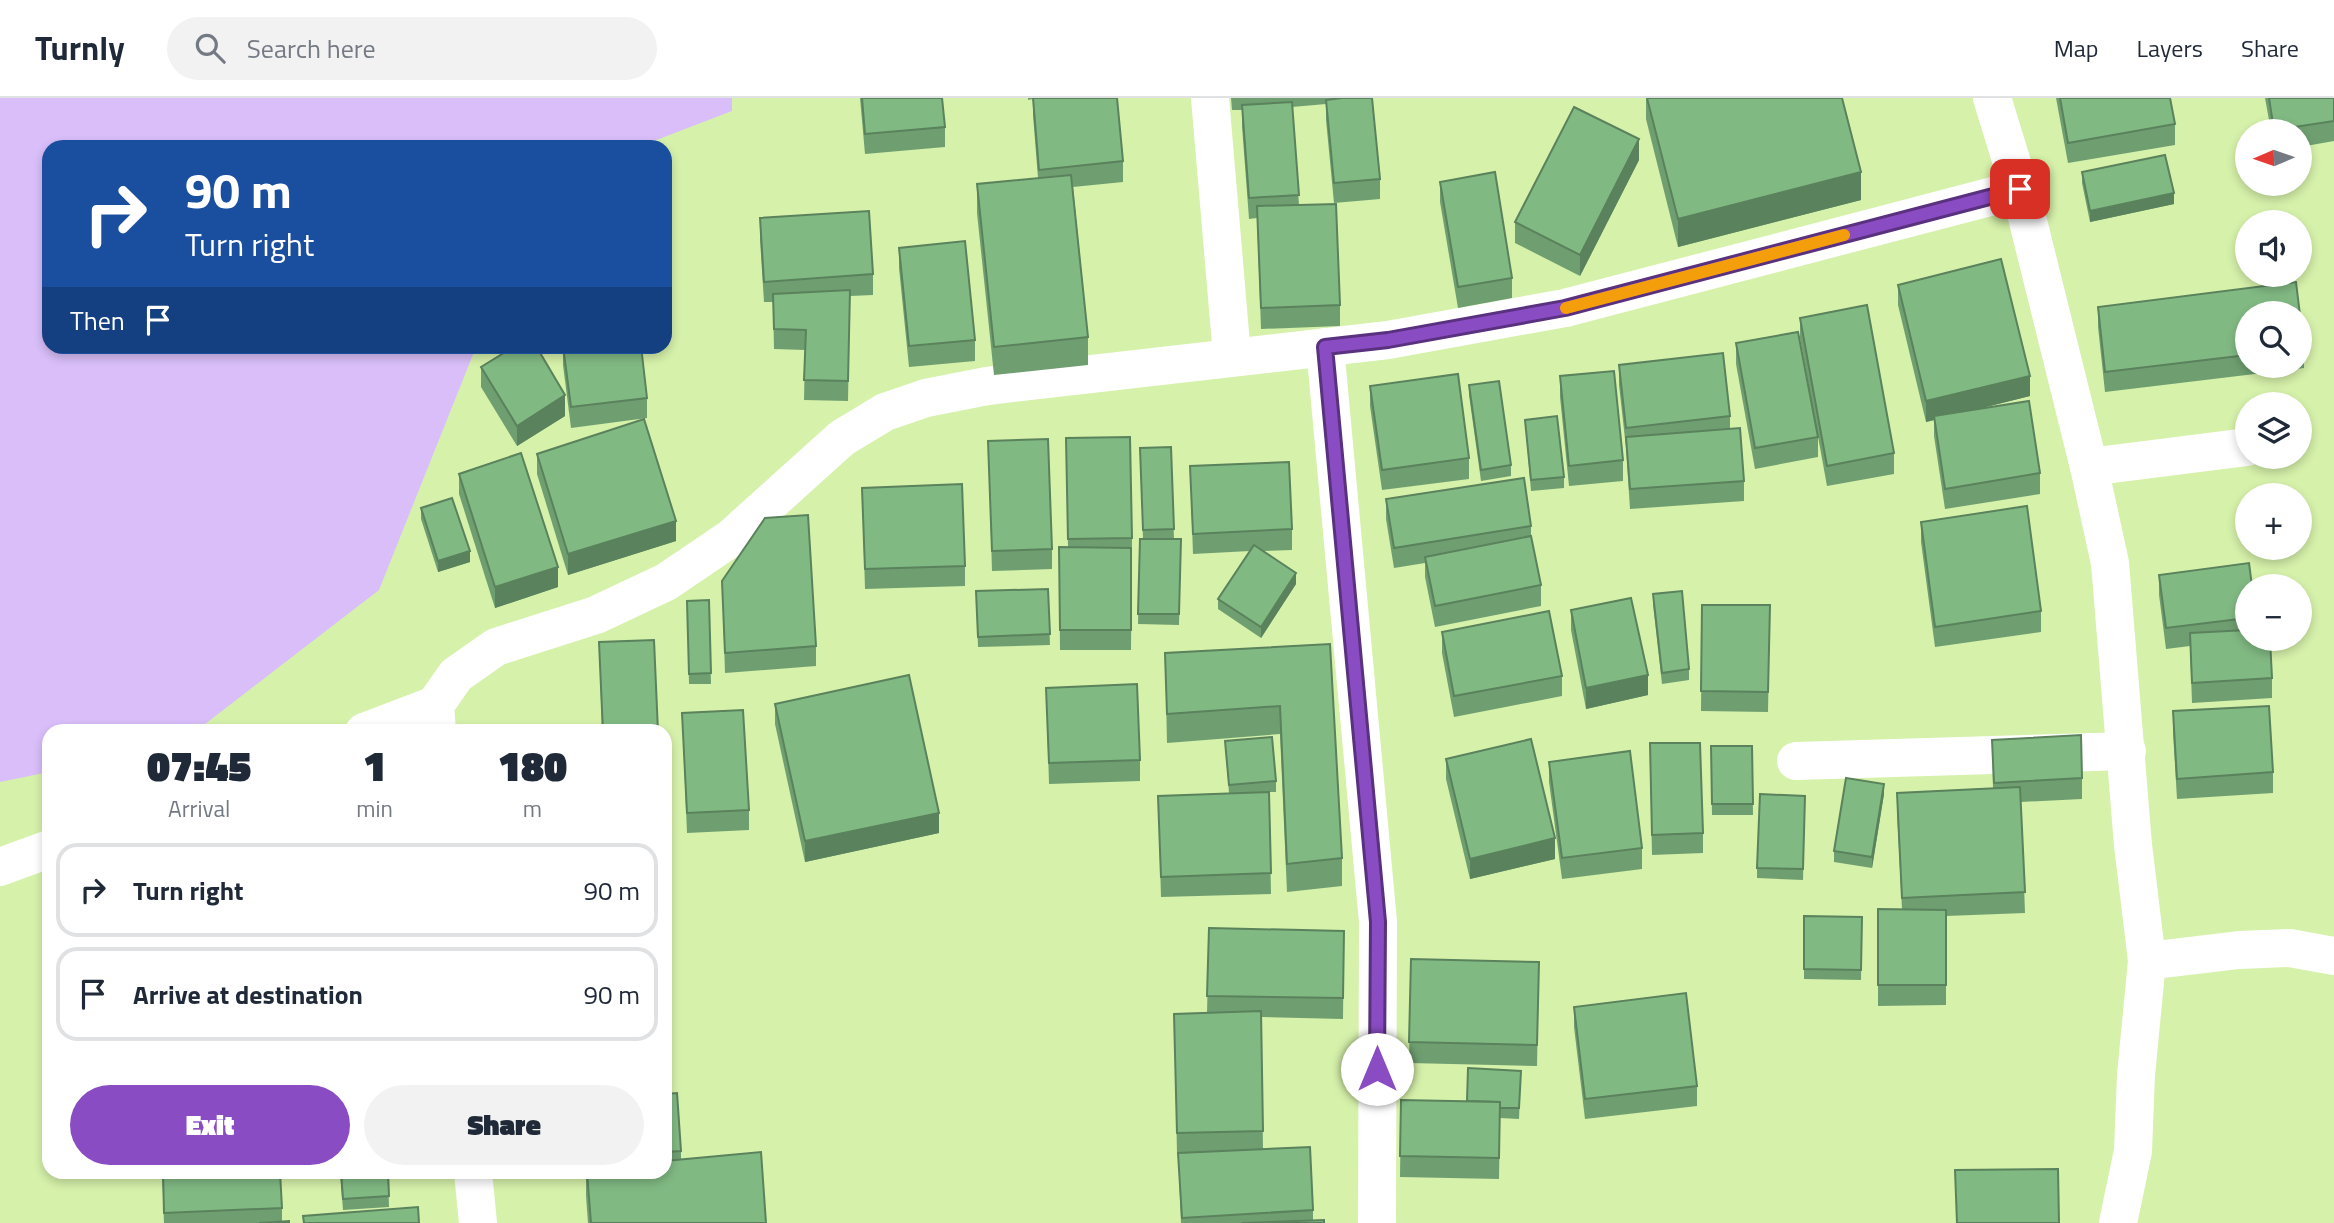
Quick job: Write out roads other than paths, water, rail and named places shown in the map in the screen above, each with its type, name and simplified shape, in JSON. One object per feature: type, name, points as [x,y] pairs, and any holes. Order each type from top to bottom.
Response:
[{"type":"street","points":[[1210,98],[1232,356]]},
{"type":"street","points":[[1992,98],[2020,189],[2090,467],[2110,563],[2133,845],[2147,961],[2136,1075],[2133,1151],[2118,1223]]},
{"type":"street","points":[[405,724],[436,718],[456,675],[496,647],[596,615],[666,582],[731,538],[842,438],[885,412],[926,398],[987,386],[1388,340],[1565,308],[2020,189]]},
{"type":"street","points":[[1325,347],[1378,922],[1377,1223]]},
{"type":"street","points":[[2090,467],[2235,449]]},
{"type":"street","points":[[1796,761],[2127,751]]},
{"type":"street","points":[[0,867],[42,852]]},
{"type":"street","points":[[2147,961],[2239,950],[2290,948],[2334,956]]},
{"type":"street","points":[[474,1179],[478,1223]]}]
